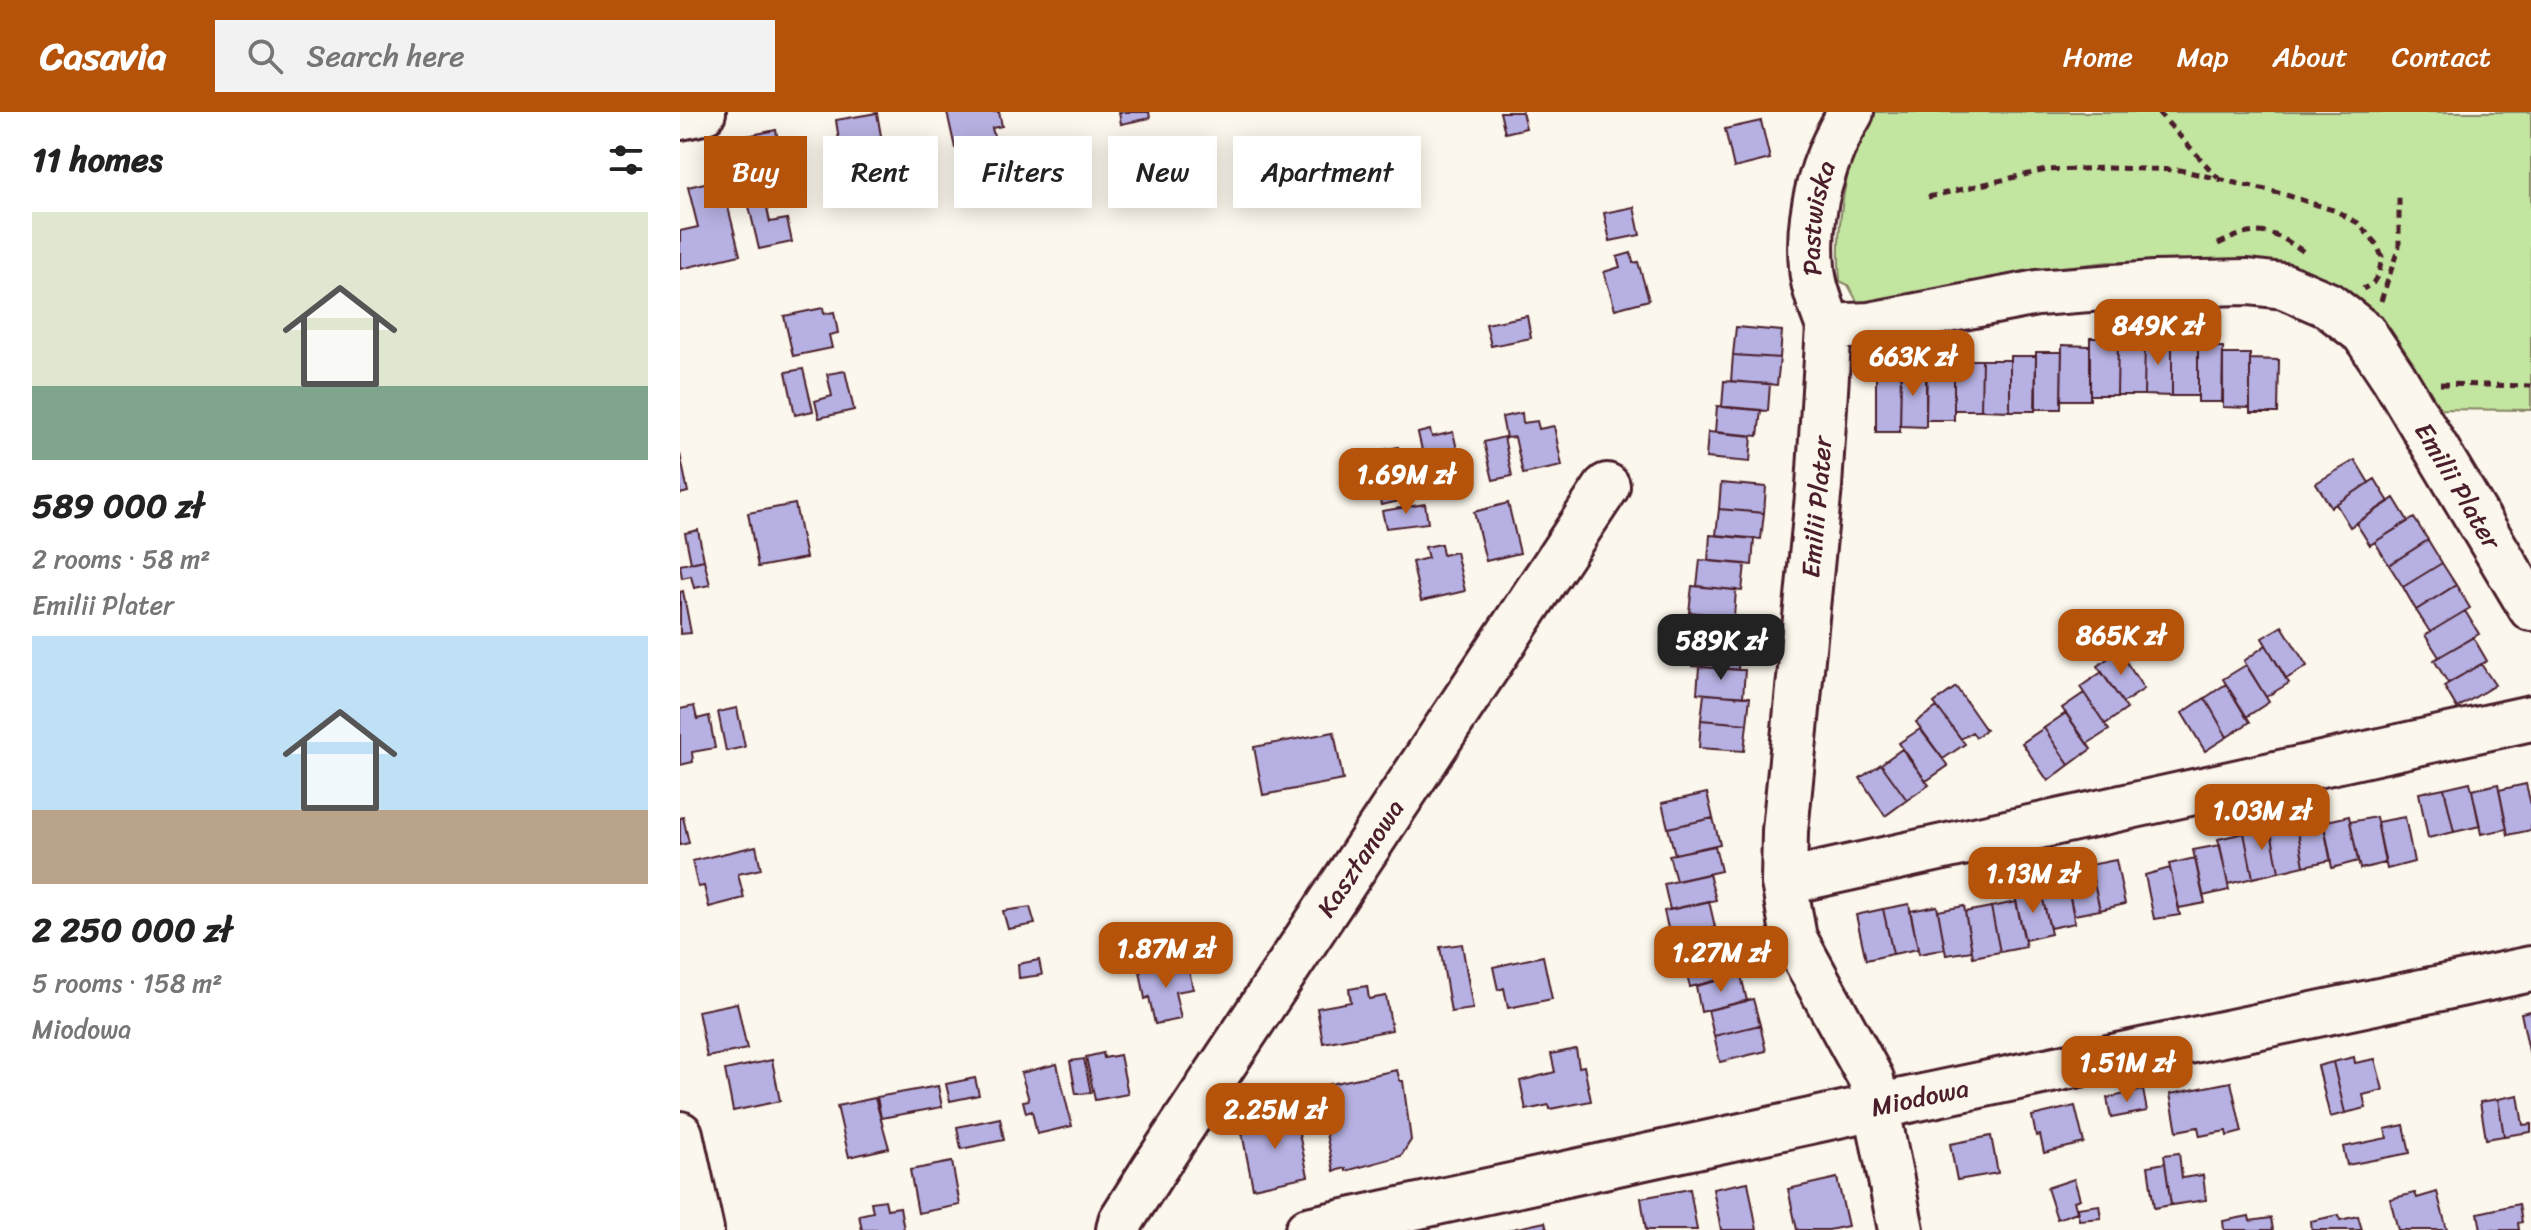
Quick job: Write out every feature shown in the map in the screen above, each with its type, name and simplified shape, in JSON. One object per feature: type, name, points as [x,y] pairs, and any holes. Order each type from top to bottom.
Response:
[{"type":"street","points":[[680,117],[703,112]]},
{"type":"street","name":"Pastwiska","points":[[1829,327],[1812,270],[1811,234],[1823,171],[1836,136],[1851,112]]},
{"type":"street","name":"Emilii Plater","points":[[1901,1230],[1871,1079],[1794,938],[1784,882],[1785,831],[1819,486],[1829,327],[1869,325],[2037,293],[2193,283],[2248,282],[2284,286],[2328,305],[2364,333],[2531,608]]},
{"type":"street","name":"Kasztanowa","points":[[1119,1230],[1121,1221],[1161,1158],[1607,486]]},
{"type":"street","points":[[1784,882],[2531,718]]},
{"type":"street","name":"Miodowa","points":[[1308,1230],[2531,969]]},
{"type":"street","points":[[680,1134],[701,1230]]},
{"type":"path","points":[[2158,112],[2218,178]]},
{"type":"path","points":[[1928,197],[2046,170],[2180,170],[2218,178],[2336,211],[2358,223],[2377,245],[2382,257],[2373,283],[2363,290],[2355,290]]},
{"type":"path","points":[[2364,333],[2385,295],[2399,246],[2399,193]]},
{"type":"path","points":[[2193,283],[2203,261],[2217,245],[2247,231],[2267,231],[2283,237],[2311,257]]},
{"type":"path","points":[[2406,398],[2433,384],[2531,386]]},
{"type":"green space","points":[[1866,112],[2531,112],[2531,410],[2430,409],[2393,348],[2186,263],[2109,262],[2019,272],[1951,292],[1863,312],[1848,285],[1840,281],[1839,236],[1848,175]]},
{"type":"building","points":[[947,112],[999,112],[1002,126],[992,128],[994,136],[954,136],[954,144]]},
{"type":"building","points":[[1119,112],[1149,112],[1150,118],[1121,124]]},
{"type":"building","points":[[1500,112],[1522,112],[1526,128],[1505,133]]},
{"type":"building","points":[[877,113],[881,136],[838,136],[836,120]]},
{"type":"building","points":[[1761,121],[1770,159],[1734,168],[1725,129]]},
{"type":"building","points":[[776,130],[777,136],[747,136]]},
{"type":"building","points":[[704,183],[704,208],[728,208],[740,255],[680,269],[680,231],[698,227],[688,187]]},
{"type":"building","points":[[1634,207],[1640,235],[1610,241],[1604,213]]},
{"type":"building","points":[[749,208],[767,208],[770,222],[787,219],[792,242],[759,249]]},
{"type":"building","points":[[1631,253],[1633,263],[1638,262],[1649,300],[1615,309],[1604,272],[1620,267],[1617,257]]},
{"type":"building","points":[[823,308],[824,314],[834,312],[838,333],[829,335],[832,348],[793,356],[784,316]]},
{"type":"building","points":[[1527,316],[1531,338],[1491,346],[1486,324]]},
{"type":"building","points":[[1736,327],[1782,331],[1780,358],[1733,355]]},
{"type":"building","points":[[2090,338],[2118,338],[2117,395],[2090,395]]},
{"type":"building","points":[[2118,338],[2145,339],[2144,395],[2117,395]]},
{"type":"building","points":[[2145,339],[2172,339],[2172,396],[2144,395]]},
{"type":"building","points":[[2172,339],[2198,339],[2198,396],[2172,396]]},
{"type":"building","points":[[2062,345],[2090,346],[2090,400],[2061,400]]},
{"type":"building","points":[[2198,347],[2223,347],[2222,402],[2198,402]]},
{"type":"building","points":[[2036,352],[2062,352],[2061,409],[2036,409]]},
{"type":"building","points":[[2223,354],[2250,354],[2250,408],[2223,407]]},
{"type":"building","points":[[1733,355],[1780,358],[1777,385],[1731,381]]},
{"type":"building","points":[[2010,356],[2036,356],[2035,411],[2010,411]]},
{"type":"building","points":[[2250,359],[2279,360],[2278,413],[2250,413]]},
{"type":"building","points":[[1954,360],[1982,360],[1981,410],[1954,410]]},
{"type":"building","points":[[1982,360],[2010,360],[2010,411],[1981,410]]},
{"type":"building","points":[[1927,364],[1954,364],[1954,420],[1926,420]]},
{"type":"building","points":[[803,369],[813,411],[795,415],[786,372]]},
{"type":"building","points":[[1901,369],[1926,369],[1926,427],[1900,426]]},
{"type":"building","points":[[845,371],[854,410],[819,418],[815,401],[832,396],[827,374]]},
{"type":"building","points":[[1876,375],[1901,375],[1900,432],[1876,432]]},
{"type":"building","points":[[1724,381],[1770,384],[1768,411],[1722,407]]},
{"type":"building","points":[[1717,406],[1761,410],[1758,436],[1715,432]]},
{"type":"building","points":[[1522,413],[1523,423],[1537,421],[1539,429],[1554,426],[1562,466],[1523,474],[1515,437],[1506,438],[1502,417]]},
{"type":"building","points":[[1430,430],[1432,437],[1453,432],[1466,488],[1445,493],[1439,465],[1426,467],[1418,433]]},
{"type":"building","points":[[1708,432],[1752,436],[1750,462],[1706,458]]},
{"type":"building","points":[[1504,437],[1512,476],[1493,480],[1484,442]]},
{"type":"building","points":[[1398,447],[1409,499],[1381,505],[1370,453]]},
{"type":"building","points":[[680,454],[688,492],[680,494]]},
{"type":"building","points":[[2355,460],[2369,483],[2331,507],[2316,483]]},
{"type":"building","points":[[2375,479],[2389,502],[2350,527],[2336,504]]},
{"type":"building","points":[[1721,483],[1766,487],[1764,513],[1719,509]]},
{"type":"building","points":[[2394,498],[2408,521],[2370,545],[2356,523]]},
{"type":"building","points":[[1508,503],[1520,553],[1486,561],[1474,512]]},
{"type":"building","points":[[795,504],[806,558],[758,567],[748,513]]},
{"type":"building","points":[[1425,504],[1428,523],[1386,528],[1382,511]]},
{"type":"building","points":[[1719,509],[1764,513],[1761,539],[1716,535]]},
{"type":"building","points":[[2414,518],[2428,540],[2389,565],[2375,542]]},
{"type":"building","points":[[698,530],[704,560],[691,563],[685,533]]},
{"type":"building","points":[[1710,535],[1754,539],[1752,565],[1708,561]]},
{"type":"building","points":[[2428,540],[2442,563],[2403,587],[2389,565]]},
{"type":"building","points":[[1441,544],[1443,555],[1456,552],[1465,591],[1421,601],[1412,562],[1428,558],[1425,547]]},
{"type":"building","points":[[704,560],[710,585],[694,588],[691,576],[682,578],[680,565]]},
{"type":"building","points":[[1700,560],[1745,564],[1742,591],[1697,586]]},
{"type":"building","points":[[2442,563],[2456,585],[2416,610],[2403,587]]},
{"type":"building","points":[[2456,585],[2470,608],[2430,632],[2416,610]]},
{"type":"building","points":[[1692,586],[1736,590],[1734,617],[1689,612]]},
{"type":"building","points":[[683,591],[691,633],[680,634],[680,592]]},
{"type":"building","points":[[2465,611],[2479,634],[2439,657],[2425,635]]},
{"type":"building","points":[[1689,612],[1734,617],[1731,643],[1687,639]]},
{"type":"building","points":[[2282,626],[2307,666],[2286,679],[2262,638]]},
{"type":"building","points":[[2473,637],[2487,661],[2448,683],[2434,660]]},
{"type":"building","points":[[1695,640],[1740,643],[1738,670],[1692,666]]},
{"type":"building","points":[[2266,645],[2289,683],[2266,697],[2244,661]]},
{"type":"building","points":[[2119,651],[2144,689],[2123,703],[2097,666]]},
{"type":"building","points":[[2481,664],[2495,685],[2457,708],[2444,686]]},
{"type":"building","points":[[2246,665],[2269,702],[2246,717],[2223,679]]},
{"type":"building","points":[[1699,667],[1745,670],[1743,697],[1697,693]]},
{"type":"building","points":[[2102,672],[2127,709],[2105,724],[2080,687]]},
{"type":"building","points":[[2226,684],[2250,722],[2227,737],[2205,698]]},
{"type":"building","points":[[1956,687],[1986,730],[1976,737],[1972,732],[1961,739],[1934,703]]},
{"type":"building","points":[[2084,693],[2109,730],[2087,744],[2062,708]]},
{"type":"building","points":[[1704,694],[1750,697],[1747,724],[1701,720]]},
{"type":"building","points":[[2205,698],[2227,737],[2205,751],[2182,713]]},
{"type":"building","points":[[694,706],[697,719],[709,716],[715,748],[692,752],[693,762],[680,765],[680,709]]},
{"type":"building","points":[[1937,707],[1965,744],[1943,759],[1916,722]]},
{"type":"building","points":[[737,708],[745,747],[726,751],[718,712]]},
{"type":"building","points":[[2066,713],[2091,749],[2069,765],[2044,728]]},
{"type":"building","points":[[1701,720],[1747,724],[1744,751],[1699,748]]},
{"type":"building","points":[[2044,728],[2069,765],[2048,781],[2022,743]]},
{"type":"building","points":[[1920,729],[1948,766],[1926,781],[1899,743]]},
{"type":"building","points":[[1334,732],[1343,780],[1263,795],[1254,747]]},
{"type":"building","points":[[1902,749],[1929,785],[1907,800],[1881,764]]},
{"type":"building","points":[[1881,764],[1907,800],[1885,816],[1860,778]]},
{"type":"building","points":[[2470,782],[2480,826],[2454,832],[2444,788]]},
{"type":"building","points":[[2498,784],[2507,829],[2481,834],[2472,790]]},
{"type":"building","points":[[2526,784],[2531,805],[2531,830],[2508,835],[2499,790]]},
{"type":"building","points":[[2444,788],[2454,832],[2428,838],[2419,793]]},
{"type":"building","points":[[1707,793],[1713,818],[1668,828],[1662,803]]},
{"type":"building","points":[[2322,815],[2331,860],[2304,866],[2296,821]]},
{"type":"building","points":[[2349,816],[2358,861],[2332,868],[2323,822]]},
{"type":"building","points":[[683,817],[689,843],[680,845],[680,818]]},
{"type":"building","points":[[2376,817],[2385,863],[2360,869],[2350,822]]},
{"type":"building","points":[[2405,817],[2414,862],[2387,869],[2377,822]]},
{"type":"building","points":[[1713,818],[1720,844],[1675,854],[1668,828]]},
{"type":"building","points":[[2296,821],[2304,866],[2279,872],[2270,827]]},
{"type":"building","points":[[2270,827],[2279,872],[2253,878],[2244,833]]},
{"type":"building","points":[[2244,833],[2253,878],[2228,884],[2218,839]]},
{"type":"building","points":[[2220,845],[2229,890],[2203,896],[2193,850]]},
{"type":"building","points":[[756,846],[761,869],[738,874],[744,898],[709,907],[704,886],[698,887],[692,861]]},
{"type":"building","points":[[1715,846],[1721,871],[1676,881],[1669,855]]},
{"type":"building","points":[[2195,858],[2205,903],[2179,908],[2169,864]]},
{"type":"building","points":[[2116,860],[2125,904],[2100,910],[2090,865]]},
{"type":"building","points":[[2090,865],[2100,910],[2074,915],[2064,870]]},
{"type":"building","points":[[2170,868],[2180,915],[2154,919],[2145,875]]},
{"type":"building","points":[[1709,874],[1716,900],[1670,910],[1664,884]]},
{"type":"building","points":[[2066,878],[2075,923],[2050,928],[2039,884]]},
{"type":"building","points":[[2041,891],[2051,934],[2025,940],[2015,896]]},
{"type":"building","points":[[1709,901],[1715,927],[1670,937],[1664,911]]},
{"type":"building","points":[[2016,902],[2026,947],[2000,952],[1991,907]]},
{"type":"building","points":[[1909,904],[1918,949],[1893,954],[1883,909]]},
{"type":"building","points":[[1937,906],[1945,949],[1919,954],[1910,911]]},
{"type":"building","points":[[1964,906],[1972,951],[1946,955],[1938,911]]},
{"type":"building","points":[[1030,907],[1035,924],[1008,929],[1003,911]]},
{"type":"building","points":[[1991,907],[2000,952],[1973,957],[1965,912]]},
{"type":"building","points":[[1883,909],[1893,954],[1866,960],[1856,915]]},
{"type":"building","points":[[1715,927],[1722,952],[1676,963],[1670,937]]},
{"type":"building","points":[[1462,944],[1473,1009],[1451,1012],[1440,947]]},
{"type":"building","points":[[1728,951],[1734,976],[1690,987],[1683,961]]},
{"type":"building","points":[[1543,956],[1552,999],[1508,1008],[1504,988],[1498,990],[1493,967]]},
{"type":"building","points":[[1039,960],[1042,975],[1019,978],[1018,964]]},
{"type":"building","points":[[1187,961],[1193,989],[1175,992],[1181,1019],[1155,1024],[1149,997],[1145,999],[1140,971]]},
{"type":"building","points":[[1741,975],[1747,1001],[1701,1012],[1696,986]]},
{"type":"building","points":[[1367,986],[1369,999],[1386,996],[1392,1030],[1323,1043],[1317,1008],[1351,1002],[1349,989]]},
{"type":"building","points":[[1753,999],[1760,1025],[1714,1036],[1708,1010]]},
{"type":"building","points":[[737,1003],[747,1049],[707,1057],[698,1011]]},
{"type":"building","points":[[2531,1011],[2531,1055],[2530,1056],[2521,1013]]},
{"type":"building","points":[[1760,1025],[1766,1051],[1720,1062],[1714,1036]]},
{"type":"building","points":[[1576,1049],[1579,1067],[1584,1066],[1591,1101],[1526,1110],[1520,1081],[1555,1072],[1551,1054]]},
{"type":"building","points":[[1103,1053],[1104,1058],[1120,1055],[1128,1094],[1095,1100],[1086,1057]]},
{"type":"building","points":[[2354,1057],[2355,1063],[2375,1059],[2383,1090],[2363,1095],[2366,1108],[2345,1113],[2333,1062]]},
{"type":"building","points":[[1084,1059],[1091,1093],[1076,1094],[1070,1061]]},
{"type":"building","points":[[772,1060],[780,1101],[733,1111],[725,1070]]},
{"type":"building","points":[[2333,1062],[2345,1113],[2330,1117],[2318,1066]]},
{"type":"building","points":[[1057,1064],[1072,1126],[1037,1134],[1032,1111],[1026,1113],[1023,1101],[1029,1100],[1021,1073]]},
{"type":"building","points":[[1397,1070],[1400,1081],[1403,1081],[1411,1140],[1401,1156],[1346,1171],[1346,1168],[1334,1171],[1316,1087]]},
{"type":"building","points":[[975,1078],[979,1095],[950,1101],[946,1084]]},
{"type":"building","points":[[2231,1082],[2242,1132],[2227,1136],[2226,1131],[2200,1136],[2198,1127],[2177,1131],[2170,1094]]},
{"type":"building","points":[[938,1086],[942,1107],[881,1118],[877,1097]]},
{"type":"building","points":[[2143,1090],[2147,1111],[2111,1118],[2107,1098]]},
{"type":"building","points":[[2518,1095],[2523,1125],[2531,1124],[2531,1132],[2504,1136],[2498,1099]]},
{"type":"building","points":[[875,1098],[889,1148],[849,1157],[837,1106]]},
{"type":"building","points":[[2498,1099],[2504,1136],[2486,1139],[2480,1102]]},
{"type":"building","points":[[2075,1106],[2084,1143],[2044,1153],[2032,1116]]},
{"type":"building","points":[[1294,1110],[1308,1176],[1253,1188],[1242,1133],[1267,1128],[1265,1116]]},
{"type":"building","points":[[1000,1118],[1004,1140],[961,1149],[957,1127]]},
{"type":"building","points":[[2404,1125],[2410,1153],[2347,1165],[2343,1147],[2387,1138],[2385,1129]]},
{"type":"building","points":[[1991,1136],[1998,1173],[1957,1180],[1950,1144]]},
{"type":"building","points":[[2179,1153],[2182,1178],[2203,1175],[2206,1200],[2171,1205],[2164,1155]]},
{"type":"building","points":[[952,1162],[960,1205],[918,1213],[910,1170]]},
{"type":"building","points":[[2165,1163],[2171,1205],[2154,1208],[2148,1166]]},
{"type":"building","points":[[1837,1178],[1848,1226],[1829,1230],[1797,1230],[1788,1189]]},
{"type":"building","points":[[2074,1179],[2080,1199],[2074,1201],[2077,1212],[2057,1219],[2047,1188]]},
{"type":"building","points":[[1748,1182],[1757,1230],[1721,1230],[1713,1189]]},
{"type":"building","points":[[1690,1189],[1697,1230],[1646,1230],[1641,1198]]},
{"type":"building","points":[[2437,1192],[2447,1230],[2398,1230],[2390,1199],[2415,1193],[2417,1198]]},
{"type":"building","points":[[885,1200],[887,1209],[900,1207],[904,1230],[862,1230],[859,1215],[873,1212],[871,1202]]},
{"type":"building","points":[[2519,1204],[2522,1222],[2518,1223],[2519,1230],[2481,1230],[2478,1213]]},
{"type":"building","points":[[2099,1205],[2101,1218],[2079,1220],[2077,1208]]},
{"type":"building","points":[[2339,1215],[2340,1220],[2358,1216],[2362,1230],[2312,1230],[2311,1221]]},
{"type":"building","points":[[2249,1216],[2250,1221],[2271,1218],[2273,1230],[2224,1230],[2223,1221]]},
{"type":"building","points":[[1545,1222],[1547,1230],[1508,1230]]}]
